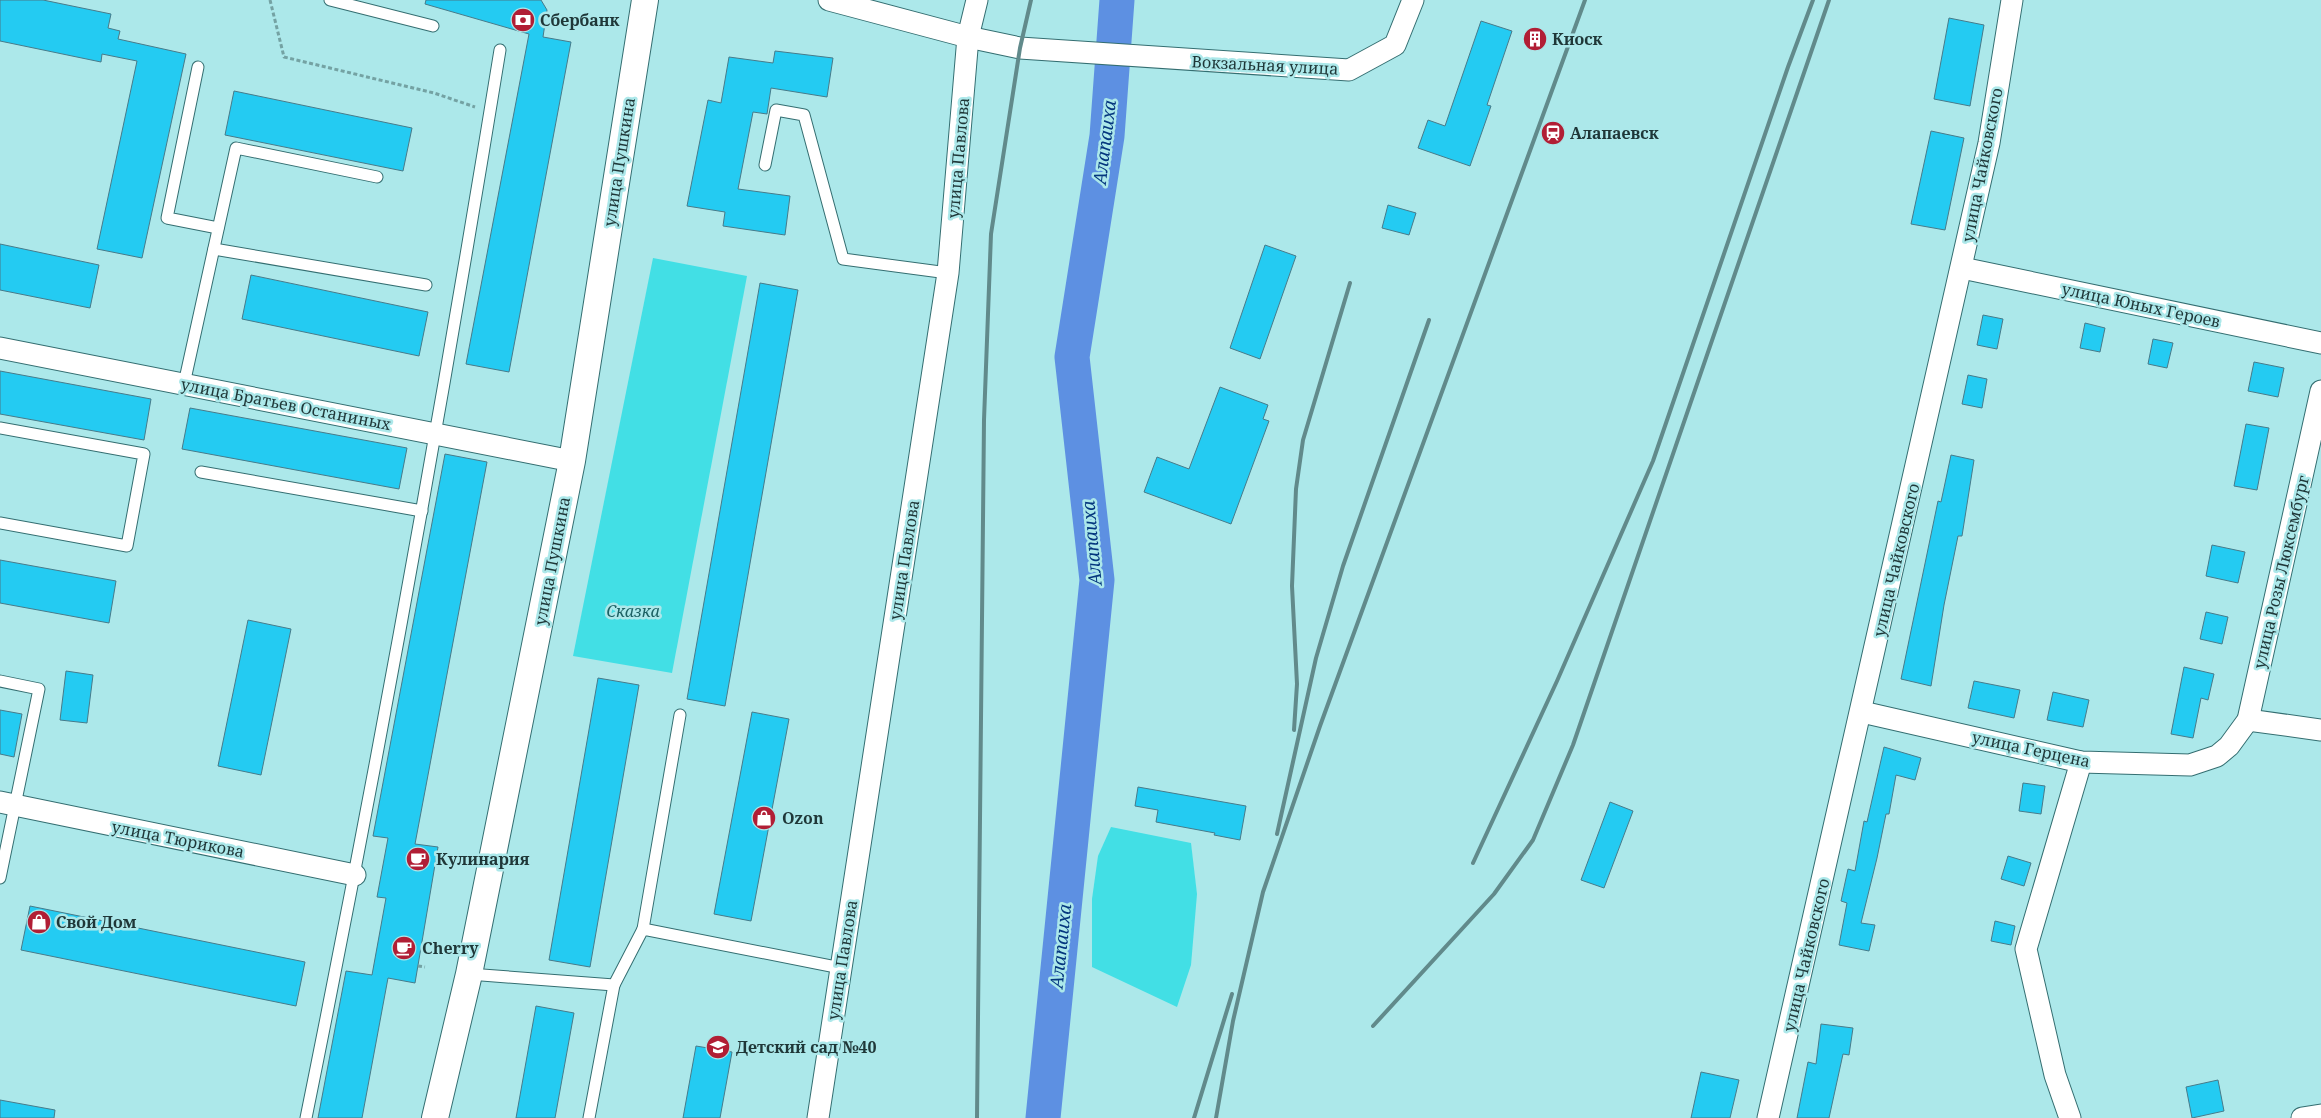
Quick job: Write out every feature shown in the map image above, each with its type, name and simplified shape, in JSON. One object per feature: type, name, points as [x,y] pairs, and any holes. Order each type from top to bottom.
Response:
[{"type":"street","name":"улица Пушкина","points":[[436,1118],[469,974],[572,461],[645,0]]},
{"type":"street","name":"Вокзальная улица","points":[[829,0],[968,37],[1020,48],[1349,70],[1394,45],[1413,0]]},
{"type":"street","name":"улица Павлова","points":[[818,1118],[948,273],[968,37],[977,0]]},
{"type":"street","name":"улица Чайковского","points":[[1768,1118],[1962,268],[1989,143],[2012,0]]},
{"type":"street","name":"улица Юных Героев","points":[[1962,268],[2321,343]]},
{"type":"street","name":"улица Братьев Останиных","points":[[0,348],[572,461]]},
{"type":"street","name":"улица Розы Люксембург","points":[[2229,746],[2248,720],[2321,391]]},
{"type":"street","name":"улица Герцена","points":[[1862,712],[2081,762],[2190,765],[2216,756],[2229,746]]},
{"type":"street","points":[[2248,720],[2321,730]]},
{"type":"street","points":[[2070,1118],[2056,1075],[2026,949],[2081,762]]},
{"type":"street","name":"улица Тюрикова","points":[[8,804],[355,875]]},
{"type":"street","points":[[2302,1118],[2321,1115]]},
{"type":"lane","points":[[330,0],[433,26]]},
{"type":"lane","points":[[306,1118],[355,875],[436,434],[500,50]]},
{"type":"lane","points":[[198,67],[167,218],[218,228]]},
{"type":"lane","points":[[765,165],[776,110],[804,115],[843,258],[948,273]]},
{"type":"lane","points":[[184,384],[236,148],[377,177]]},
{"type":"lane","points":[[214,249],[426,285]]},
{"type":"lane","points":[[0,428],[144,454],[127,546],[0,523]]},
{"type":"lane","points":[[201,472],[422,511]]},
{"type":"lane","points":[[0,681],[39,689],[8,804],[0,878]]},
{"type":"lane","points":[[589,1118],[614,985],[643,929],[680,715]]},
{"type":"lane","points":[[643,929],[841,968]]},
{"type":"lane","points":[[469,974],[614,985]]},
{"type":"path","points":[[270,0],[284,57],[434,93],[490,112]]},
{"type":"path","points":[[418,966],[425,967]]},
{"type":"green space","name":"Сказка","points":[[653,258],[747,276],[672,673],[573,656]]},
{"type":"green space","points":[[1111,827],[1191,843],[1197,894],[1191,965],[1177,1007],[1092,967],[1092,899],[1098,856]]},
{"type":"building","points":[[0,0],[43,0],[111,14],[108,28],[120,31],[118,39],[186,54],[142,258],[97,249],[137,61],[102,54],[101,62],[0,41]]},
{"type":"building","points":[[426,0],[541,0],[547,10],[543,37],[571,42],[509,372],[466,364],[529,34],[425,4]]},
{"type":"building","points":[[1949,18],[1984,25],[1970,106],[1934,99]]},
{"type":"building","points":[[1481,21],[1512,31],[1487,105],[1491,106],[1470,166],[1418,148],[1428,120],[1445,126]]},
{"type":"building","points":[[775,51],[833,58],[827,97],[771,88],[767,114],[753,112],[738,189],[790,196],[785,235],[723,226],[725,212],[687,206],[708,100],[721,103],[729,57],[773,63]]},
{"type":"building","points":[[234,91],[412,128],[403,171],[225,135]]},
{"type":"building","points":[[1931,131],[1964,138],[1945,230],[1911,224]]},
{"type":"building","points":[[1388,205],[1416,213],[1409,235],[1382,228]]},
{"type":"building","points":[[0,244],[99,265],[90,308],[0,290]]},
{"type":"building","points":[[1265,245],[1296,256],[1260,359],[1230,348]]},
{"type":"building","points":[[251,275],[428,312],[419,356],[242,319]]},
{"type":"building","points":[[760,283],[798,290],[725,706],[687,699]]},
{"type":"building","points":[[1983,315],[2003,319],[1997,349],[1977,345]]},
{"type":"building","points":[[2085,323],[2105,328],[2100,352],[2080,348]]},
{"type":"building","points":[[2153,339],[2173,343],[2167,368],[2148,364]]},
{"type":"building","points":[[2254,362],[2284,368],[2278,397],[2248,391]]},
{"type":"building","points":[[0,371],[151,399],[144,440],[0,414]]},
{"type":"building","points":[[1968,375],[1987,379],[1982,408],[1962,404]]},
{"type":"building","points":[[1220,387],[1268,405],[1263,419],[1269,421],[1231,524],[1144,492],[1157,457],[1189,469]]},
{"type":"building","points":[[190,408],[407,448],[399,489],[182,449]]},
{"type":"building","points":[[2246,424],[2269,428],[2257,490],[2234,486]]},
{"type":"building","points":[[445,454],[487,462],[415,844],[438,847],[415,983],[388,978],[362,1118],[318,1118],[346,971],[372,975],[386,898],[377,897],[388,838],[373,836]]},
{"type":"building","points":[[1951,455],[1974,460],[1962,536],[1958,536],[1944,605],[1931,686],[1901,679],[1938,501],[1941,502]]},
{"type":"building","points":[[2212,545],[2245,552],[2238,583],[2206,576]]},
{"type":"building","points":[[0,560],[116,581],[109,623],[0,603]]},
{"type":"building","points":[[2206,612],[2228,617],[2222,644],[2200,639]]},
{"type":"building","points":[[248,620],[291,629],[261,775],[218,766]]},
{"type":"building","points":[[2184,667],[2214,674],[2208,700],[2201,698],[2193,738],[2171,734]]},
{"type":"building","points":[[66,671],[93,675],[87,723],[60,720]]},
{"type":"building","points":[[598,678],[639,685],[590,967],[549,960]]},
{"type":"building","points":[[1974,681],[2020,690],[2014,718],[1968,708]]},
{"type":"building","points":[[2053,692],[2089,700],[2083,727],[2047,720]]},
{"type":"building","points":[[0,710],[22,714],[14,757],[0,754]]},
{"type":"building","points":[[752,712],[789,719],[751,921],[714,914]]},
{"type":"building","points":[[1884,747],[1921,758],[1915,780],[1896,775],[1889,814],[1886,814],[1861,923],[1875,925],[1869,951],[1839,945],[1847,903],[1841,901],[1848,869],[1855,871],[1864,821],[1867,822]]},
{"type":"building","points":[[2023,783],[2045,786],[2041,814],[2019,811]]},
{"type":"building","points":[[1138,787],[1246,806],[1240,840],[1214,835],[1215,833],[1156,822],[1158,810],[1135,806]]},
{"type":"building","points":[[1610,802],[1633,811],[1604,888],[1581,880]]},
{"type":"building","points":[[2008,856],[2031,863],[2024,886],[2001,879]]},
{"type":"building","points":[[30,906],[305,962],[296,1006],[21,950]]},
{"type":"building","points":[[1995,921],[2015,926],[2011,945],[1991,941]]},
{"type":"building","points":[[536,1006],[574,1013],[555,1118],[516,1118]]},
{"type":"building","points":[[1821,1024],[1853,1028],[1849,1055],[1843,1054],[1829,1118],[1797,1118],[1808,1062],[1816,1064]]},
{"type":"building","points":[[696,1046],[732,1052],[720,1118],[683,1118]]},
{"type":"building","points":[[1701,1072],[1739,1080],[1730,1118],[1691,1118]]},
{"type":"building","points":[[2218,1080],[2224,1111],[2192,1118],[2186,1087]]},
{"type":"building","points":[[0,1100],[55,1110],[54,1118],[0,1118]]},
{"type":"waterway","name":"Алапаиха","points":[[1043,1118],[1097,580],[1072,357],[1107,136],[1117,0]]},
{"type":"railway","points":[[977,1118],[984,420],[991,234],[1020,48],[1031,0]]},
{"type":"railway","points":[[1216,1118],[1233,1021],[1263,892],[1320,726],[1585,0]]},
{"type":"railway","points":[[1473,863],[1557,681],[1653,461],[1788,67],[1813,0]]},
{"type":"railway","points":[[1373,1026],[1494,894],[1533,840],[1573,745],[1829,0]]},
{"type":"railway","points":[[1294,730],[1297,684],[1292,586],[1296,489],[1303,440],[1350,283]]},
{"type":"railway","points":[[1277,834],[1316,658],[1343,566],[1429,320]]},
{"type":"railway","points":[[1194,1118],[1232,994]]},
{"type":"place","name":"Сбербанк","points":[[523,20]]},
{"type":"place","name":"Киоск","points":[[1535,39]]},
{"type":"place","name":"Алапаевск","points":[[1553,133]]},
{"type":"place","name":"Ozon","points":[[764,818]]},
{"type":"place","name":"Кулинария","points":[[418,859]]},
{"type":"place","name":"Свой Дом","points":[[39,922]]},
{"type":"place","name":"Cherry","points":[[404,948]]},
{"type":"place","name":"Детский сад №40","points":[[718,1047]]}]
